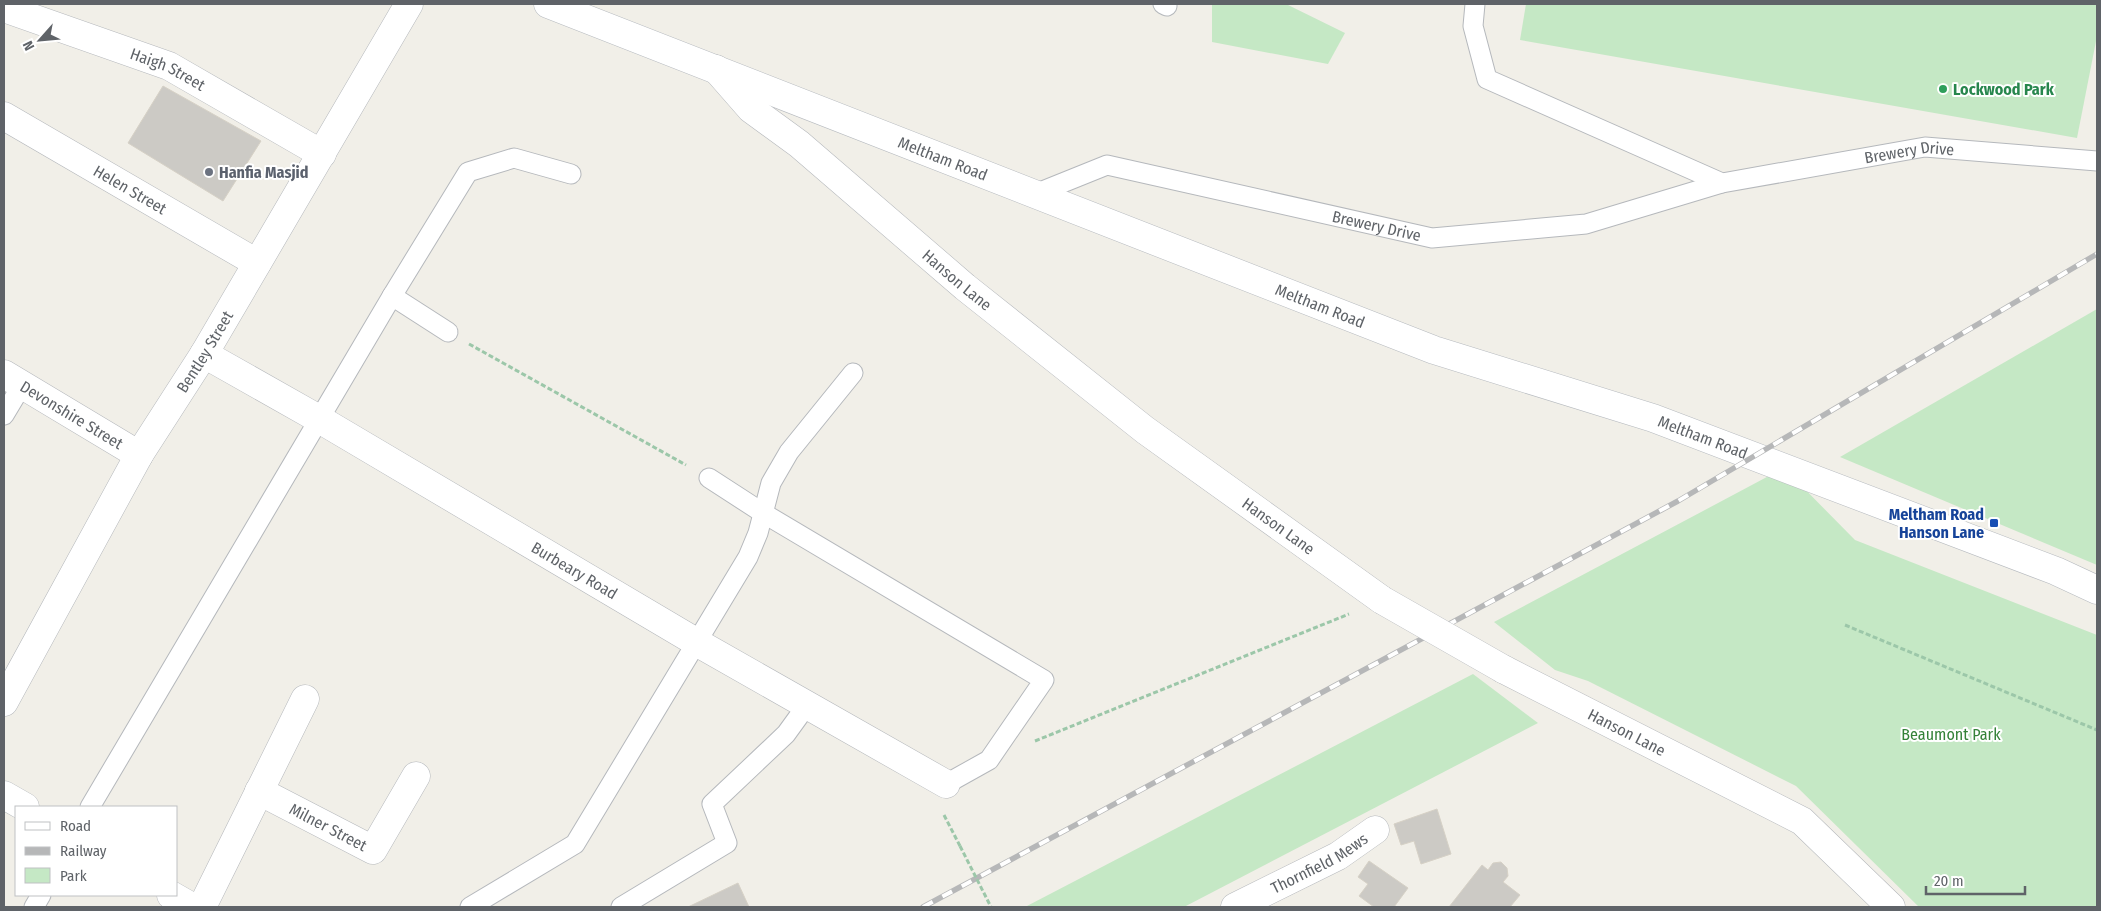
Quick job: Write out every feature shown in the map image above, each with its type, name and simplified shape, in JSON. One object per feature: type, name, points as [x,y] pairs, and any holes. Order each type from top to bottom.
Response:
[{"type":"street","name":"Bentley Street","points":[[4,702],[139,455],[204,354],[409,4]]},
{"type":"street","name":"Meltham Road","points":[[548,4],[1434,350],[1653,418],[2056,571],[2097,590]]},
{"type":"street","name":"Haigh Street","points":[[4,8],[168,66],[322,154]]},
{"type":"street","name":"Hanson Lane","points":[[716,69],[751,109],[799,144],[965,287],[1146,430],[1382,600],[1504,669],[1802,821],[1891,907]]},
{"type":"street","name":"Helen Street","points":[[4,116],[257,263]]},
{"type":"street","name":"Burbeary Road","points":[[204,354],[319,419],[696,642],[807,705],[943,796]]},
{"type":"street","name":"Devonshire Street","points":[[13,380],[139,455]]},
{"type":"street","points":[[202,907],[304,698]]},
{"type":"street","name":"Milner Street","points":[[259,791],[373,850],[416,776]]},
{"type":"street","points":[[4,794],[23,806]]},
{"type":"street","name":"Thornfield Mews","points":[[1235,907],[1338,856],[1375,830]]},
{"type":"street","points":[[173,896],[192,907]]},
{"type":"lane","points":[[1474,4],[1473,26],[1487,79],[1722,183]]},
{"type":"lane","name":"Brewery Drive","points":[[1035,194],[1107,165],[1432,238],[1586,224],[1722,183],[1925,147],[2097,161]]},
{"type":"lane","points":[[91,806],[392,296],[468,172],[514,158],[571,174]]},
{"type":"lane","points":[[392,296],[448,332]]},
{"type":"lane","points":[[470,907],[575,844],[748,556],[758,534],[771,483],[789,452],[853,373]]},
{"type":"lane","points":[[4,415],[13,380]]},
{"type":"lane","points":[[709,478],[1044,680],[989,760],[943,796]]},
{"type":"lane","points":[[621,907],[727,843],[712,804],[786,734],[807,705]]},
{"type":"lane","points":[[34,907],[40,896]]},
{"type":"path","points":[[448,332],[709,478]]},
{"type":"path","points":[[1035,741],[1382,600]]},
{"type":"path","points":[[1845,625],[2097,730]]},
{"type":"path","points":[[943,796],[960,846],[991,907]]},
{"type":"green space","points":[[1212,4],[1286,4],[1345,33],[1328,64],[1212,42]]},
{"type":"green space","name":"Lockwood Park","points":[[1526,4],[2097,4],[2097,36],[2077,138],[1520,40]]},
{"type":"green space","points":[[2097,309],[2097,565],[1840,457]]},
{"type":"green space","name":"Beaumont Park","points":[[1784,468],[1855,540],[2097,635],[2097,907],[1919,907],[1796,786],[1588,681],[1555,670],[1494,622]]},
{"type":"green space","points":[[1473,674],[1538,723],[1184,907],[1025,907]]},
{"type":"building","name":"Hanfia Masjid","points":[[163,86],[261,141],[223,201],[128,143]]},
{"type":"building","points":[[1437,809],[1451,854],[1421,864],[1414,841],[1401,845],[1394,824]]},
{"type":"building","points":[[1369,861],[1408,888],[1394,907],[1374,907],[1359,896],[1368,884],[1358,877]]},
{"type":"building","points":[[1501,862],[1507,868],[1508,876],[1503,882],[1520,895],[1510,907],[1449,907],[1482,865],[1488,870],[1493,863]]},
{"type":"building","points":[[738,883],[749,907],[688,907]]},
{"type":"railway","points":[[923,907],[1678,501],[2097,254]]},
{"type":"place","name":"Lockwood Park","points":[[1943,89]]},
{"type":"place","name":"Hanfia Masjid","points":[[209,172]]},
{"type":"place","name":"Meltham Road Hanson Lane","points":[[1994,523]]}]
